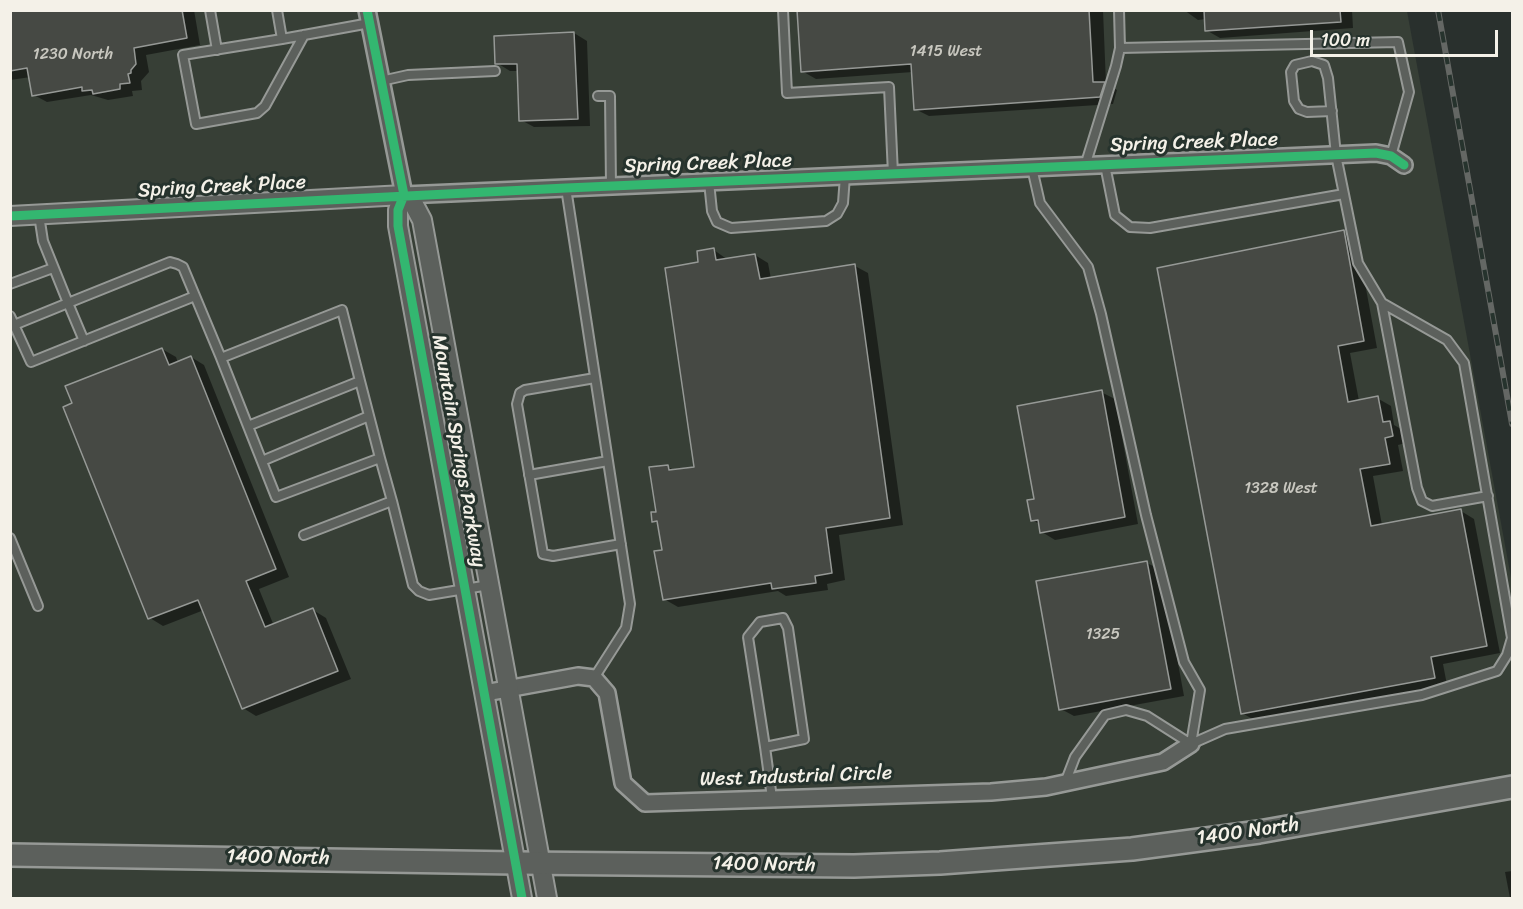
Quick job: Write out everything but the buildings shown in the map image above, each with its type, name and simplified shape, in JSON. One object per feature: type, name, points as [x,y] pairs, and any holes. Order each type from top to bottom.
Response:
[{"type":"main road","name":"1400 North","points":[[10,855],[854,866],[1025,858],[1132,849],[1259,832],[1512,787]]},
{"type":"street","name":"Mountain Springs Parkway","points":[[369,17],[404,195],[398,210],[398,226],[522,898]]},
{"type":"street","name":"Spring Creek Place","points":[[10,216],[611,186],[1376,153],[1391,156]]},
{"type":"street","points":[[1391,156],[1404,165]]},
{"type":"street","name":"Mountain Springs Parkway","points":[[404,195],[413,203],[422,220],[547,898]]},
{"type":"street","points":[[484,693],[578,676],[594,678]]},
{"type":"street","name":"West Industrial Circle","points":[[594,678],[607,693],[623,783],[645,802],[991,792],[1065,783],[1162,762],[1191,744]]},
{"type":"lane","points":[[210,10],[217,50]]},
{"type":"lane","points":[[277,10],[282,39]]},
{"type":"lane","points":[[783,10],[787,93],[889,87],[893,174]]},
{"type":"lane","points":[[1085,166],[1120,48],[1119,10]]},
{"type":"lane","points":[[304,35],[265,106],[256,113],[196,124],[183,55],[304,35],[369,17]]},
{"type":"lane","points":[[1120,48],[1398,42],[1408,92],[1391,156]]},
{"type":"lane","points":[[1332,111],[1307,112],[1299,109],[1294,101],[1291,72],[1295,64],[1312,61],[1324,65],[1328,78],[1332,111],[1336,155],[1358,264],[1382,303],[1417,488],[1422,501],[1432,506],[1488,496]]},
{"type":"lane","points":[[381,81],[408,75],[495,71]]},
{"type":"lane","points":[[598,96],[609,96],[611,186]]},
{"type":"lane","points":[[1104,165],[1115,215],[1130,227],[1150,228],[1344,194]]},
{"type":"lane","points":[[1032,168],[1040,203],[1088,267],[1146,515],[1184,662],[1200,690],[1191,744]]},
{"type":"lane","points":[[709,182],[712,211],[717,222],[731,228],[826,221],[837,214],[843,203],[845,176]]},
{"type":"lane","points":[[566,188],[630,604],[626,628],[594,678]]},
{"type":"lane","points":[[39,214],[43,241],[84,341]]},
{"type":"lane","points":[[14,325],[170,262],[183,267],[276,497],[380,458]]},
{"type":"lane","points":[[10,284],[53,268]]},
{"type":"lane","points":[[10,316],[31,362],[195,296]]},
{"type":"lane","points":[[1191,744],[1225,729],[1422,695],[1497,671],[1507,655],[1512,638],[1464,363],[1447,340],[1382,303]]},
{"type":"lane","points":[[221,358],[342,310],[413,585],[419,591],[429,595],[489,585]]},
{"type":"lane","points":[[595,378],[520,393],[517,404],[543,554],[553,556],[621,544]]},
{"type":"lane","points":[[248,426],[360,381]]},
{"type":"lane","points":[[262,460],[369,416]]},
{"type":"lane","points":[[529,475],[608,461]]},
{"type":"lane","points":[[304,536],[392,501]]},
{"type":"lane","points":[[10,538],[38,606]]},
{"type":"lane","points":[[765,747],[804,739],[788,628],[783,618],[760,622],[748,637],[772,798]]},
{"type":"lane","points":[[1065,783],[1075,758],[1105,715],[1126,710],[1147,716],[1191,744]]},
{"type":"shaded area","points":[[10,11],[1407,11],[1512,583],[1512,898],[11,898]]},
{"type":"railway","points":[[1438,10],[1512,424]]},
{"type":"cycle path","points":[[367,10],[404,195],[398,210],[398,226],[522,898]]},
{"type":"cycle path","points":[[10,216],[566,188],[1376,153],[1391,156],[1404,165]]}]
